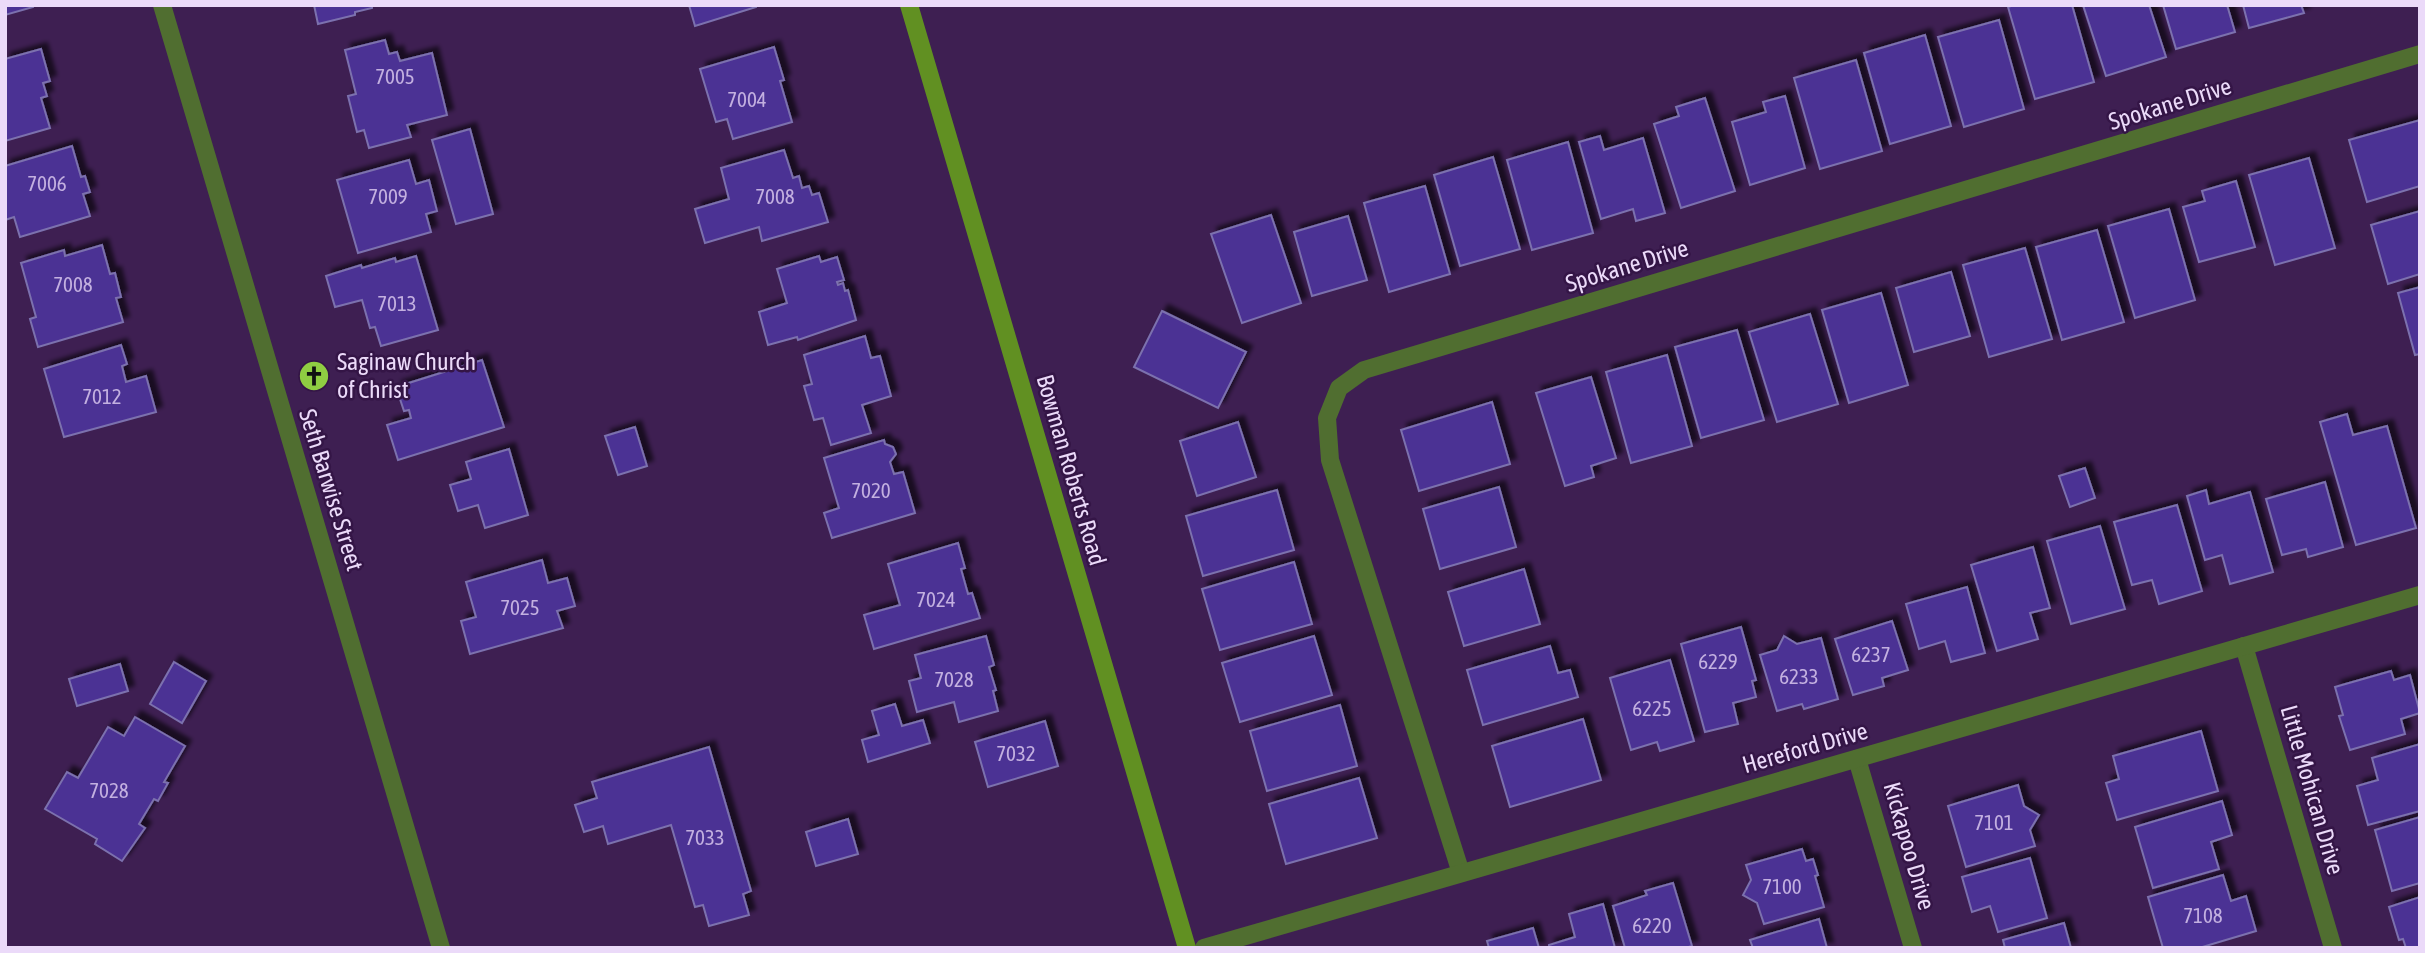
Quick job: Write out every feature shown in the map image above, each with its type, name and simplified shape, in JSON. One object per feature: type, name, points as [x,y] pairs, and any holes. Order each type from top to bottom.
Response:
[{"type":"street","name":"Seth Barwise Street","points":[[162,5],[441,948]]},
{"type":"street","name":"Bowman Roberts Road","points":[[909,5],[1187,948]]},
{"type":"street","name":"Spokane Drive","points":[[1461,873],[1330,460],[1327,418],[1339,388],[1364,370],[2420,54]]},
{"type":"street","name":"Hereford Drive","points":[[1204,948],[2420,595]]},
{"type":"street","name":"Little Mohican Drive","points":[[2244,646],[2333,948]]},
{"type":"street","name":"Kickapoo Drive","points":[[1857,759],[1913,948]]},
{"type":"building","points":[[5,5],[33,5],[33,7],[5,15]]},
{"type":"building","points":[[314,5],[372,5],[372,8],[318,24]]},
{"type":"building","points":[[689,5],[756,5],[756,7],[695,26]]},
{"type":"building","points":[[2072,5],[2094,82],[2035,99],[2008,7]]},
{"type":"building","points":[[2083,5],[2149,5],[2166,57],[2106,76]]},
{"type":"building","points":[[2163,5],[2227,5],[2235,32],[2176,49]]},
{"type":"building","points":[[2243,5],[2301,5],[2304,13],[2249,28]]},
{"type":"building","points":[[1999,20],[2024,109],[1964,127],[1938,37]]},
{"type":"building","points":[[1925,35],[1951,126],[1890,144],[1864,53]]},
{"type":"building","points":[[385,40],[389,54],[397,52],[400,61],[432,53],[447,115],[407,125],[411,137],[369,148],[364,130],[357,132],[348,96],[356,94],[345,50]]},
{"type":"building","points":[[774,47],[784,80],[780,81],[792,122],[733,139],[727,119],[716,122],[700,69]]},
{"type":"building","points":[[41,49],[50,81],[43,83],[47,96],[41,98],[50,128],[5,141],[5,59]]},
{"type":"building","points":[[1856,60],[1882,151],[1820,169],[1794,78]]},
{"type":"building","points":[[1785,96],[1805,168],[1750,185],[1732,122],[1766,112],[1763,102]]},
{"type":"building","points":[[1705,98],[1735,191],[1681,208],[1654,124],[1679,116],[1676,107]]},
{"type":"building","points":[[2420,120],[2420,186],[2367,202],[2349,140]]},
{"type":"building","points":[[470,129],[493,214],[456,224],[432,140]]},
{"type":"building","points":[[1600,136],[1604,150],[1643,138],[1665,213],[1636,221],[1633,209],[1601,219],[1579,142]]},
{"type":"building","points":[[1568,142],[1593,233],[1532,250],[1507,160]]},
{"type":"building","points":[[72,146],[81,177],[85,176],[90,192],[83,194],[90,216],[20,237],[14,217],[5,220],[5,166]]},
{"type":"building","points":[[784,150],[793,178],[799,176],[802,188],[809,186],[812,195],[819,193],[828,222],[762,241],[759,227],[705,243],[695,209],[729,199],[721,168]]},
{"type":"building","points":[[1493,157],[1520,249],[1460,266],[1434,175]]},
{"type":"building","points":[[2309,158],[2335,248],[2275,265],[2249,175]]},
{"type":"building","points":[[409,160],[416,184],[429,180],[437,211],[426,214],[431,232],[358,253],[337,180]]},
{"type":"building","points":[[2236,181],[2255,247],[2199,262],[2183,207],[2205,201],[2202,191]]},
{"type":"building","points":[[1425,186],[1450,274],[1389,292],[1364,203]]},
{"type":"building","points":[[2169,209],[2195,300],[2135,318],[2108,226]]},
{"type":"building","points":[[2420,211],[2420,274],[2388,284],[2371,225]]},
{"type":"building","points":[[1271,215],[1301,303],[1242,323],[1211,234]]},
{"type":"building","points":[[1348,216],[1367,280],[1312,296],[1294,232]]},
{"type":"building","points":[[2097,230],[2124,322],[2062,340],[2036,247]]},
{"type":"building","points":[[102,245],[110,274],[115,273],[121,297],[116,298],[123,322],[38,347],[30,319],[36,317],[21,263],[64,250],[65,256]]},
{"type":"building","points":[[2025,248],[2052,339],[1989,357],[1963,265]]},
{"type":"building","points":[[416,256],[438,330],[381,346],[375,327],[370,328],[362,300],[335,307],[326,276],[361,265],[362,268],[395,258],[396,262]]},
{"type":"building","points":[[819,256],[821,262],[837,257],[844,280],[837,282],[838,285],[843,283],[845,291],[848,290],[856,320],[798,340],[797,337],[768,345],[759,312],[787,303],[777,269]]},
{"type":"building","points":[[1951,272],[1970,336],[1914,352],[1896,288]]},
{"type":"building","points":[[2420,287],[2420,354],[2415,355],[2398,293]]},
{"type":"building","points":[[1881,293],[1908,385],[1849,403],[1822,310]]},
{"type":"building","points":[[1162,311],[1246,352],[1218,408],[1134,367]]},
{"type":"building","points":[[1810,314],[1838,404],[1777,422],[1749,332]]},
{"type":"building","points":[[1737,330],[1764,420],[1701,438],[1675,347]]},
{"type":"building","points":[[865,336],[871,358],[880,356],[891,396],[862,405],[871,433],[831,445],[823,418],[814,420],[804,386],[812,384],[804,355]]},
{"type":"building","points":[[121,345],[127,364],[122,366],[126,382],[146,376],[156,412],[64,437],[44,369]]},
{"type":"building","points":[[1667,355],[1692,446],[1631,463],[1606,372]]},
{"type":"building","points":[[482,360],[504,427],[398,460],[387,425],[411,418],[409,410],[404,411],[396,387]]},
{"type":"building","points":[[1591,377],[1616,458],[1591,466],[1594,477],[1565,486],[1536,393]]},
{"type":"building","points":[[1492,402],[1510,464],[1419,491],[1401,430]]},
{"type":"building","points":[[2347,414],[2353,435],[2387,426],[2416,528],[2356,545],[2320,422]]},
{"type":"building","points":[[1238,422],[1256,477],[1197,496],[1180,441]]},
{"type":"building","points":[[635,427],[647,466],[618,475],[605,436]]},
{"type":"building","points":[[884,440],[885,444],[893,447],[896,454],[890,462],[894,474],[903,472],[915,513],[832,538],[824,513],[839,508],[824,458]]},
{"type":"building","points":[[509,449],[528,515],[485,528],[478,505],[458,511],[450,485],[471,479],[466,462]]},
{"type":"building","points":[[2085,468],[2095,498],[2070,507],[2059,476]]},
{"type":"building","points":[[2325,482],[2343,547],[2308,557],[2306,549],[2282,555],[2266,499]]},
{"type":"building","points":[[1499,487],[1516,547],[1440,569],[1423,509]]},
{"type":"building","points":[[1277,490],[1294,550],[1203,576],[1186,516]]},
{"type":"building","points":[[2206,490],[2209,504],[2250,492],[2273,572],[2230,584],[2222,555],[2205,560],[2187,496]]},
{"type":"building","points":[[2177,505],[2202,591],[2159,604],[2152,580],[2132,585],[2114,522]]},
{"type":"building","points":[[2100,526],[2125,609],[2071,624],[2047,541]]},
{"type":"building","points":[[958,543],[968,594],[972,593],[980,618],[874,649],[864,615],[900,605],[888,564]]},
{"type":"building","points":[[2033,547],[2050,608],[2030,613],[2038,639],[1997,651],[1971,565]]},
{"type":"building","points":[[542,560],[548,583],[567,578],[575,606],[557,611],[563,628],[470,654],[461,621],[476,617],[466,582]]},
{"type":"building","points":[[1294,562],[1312,624],[1220,650],[1202,589]]},
{"type":"building","points":[[1524,569],[1540,624],[1464,646],[1448,592]]},
{"type":"building","points":[[1967,587],[1985,653],[1951,662],[1945,641],[1919,649],[1906,604]]},
{"type":"building","points":[[1892,621],[1908,670],[1882,678],[1884,686],[1853,695],[1835,639]]},
{"type":"building","points":[[1741,627],[1756,680],[1752,681],[1756,697],[1733,703],[1738,724],[1705,732],[1681,644]]},
{"type":"building","points":[[986,636],[994,665],[989,667],[996,690],[993,691],[998,711],[959,722],[954,702],[917,712],[909,681],[921,678],[915,655]]},
{"type":"building","points":[[1314,636],[1332,695],[1240,722],[1222,663]]},
{"type":"building","points":[[1784,636],[1797,644],[1821,638],[1838,699],[1804,709],[1802,704],[1777,711],[1760,655],[1777,650]]},
{"type":"building","points":[[1550,646],[1558,673],[1570,670],[1578,697],[1483,725],[1467,670]]},
{"type":"building","points":[[1670,660],[1694,741],[1660,751],[1657,742],[1631,750],[1610,678]]},
{"type":"building","points":[[174,662],[206,681],[182,723],[150,704]]},
{"type":"building","points":[[120,664],[128,691],[77,706],[69,679]]},
{"type":"building","points":[[2391,671],[2394,680],[2410,675],[2420,713],[2401,719],[2405,734],[2350,750],[2339,716],[2343,715],[2335,687]]},
{"type":"building","points":[[895,704],[902,726],[923,720],[930,743],[868,762],[862,740],[879,735],[872,711]]},
{"type":"building","points":[[1340,705],[1357,766],[1267,791],[1250,731]]},
{"type":"building","points":[[135,717],[185,746],[164,782],[168,783],[158,801],[154,799],[139,824],[145,828],[122,861],[95,844],[97,839],[45,809],[67,772],[78,778],[108,727],[124,736]]},
{"type":"building","points":[[1583,719],[1601,780],[1510,807],[1492,746]]},
{"type":"building","points":[[1045,721],[1058,766],[988,787],[975,742]]},
{"type":"building","points":[[2201,731],[2218,791],[2117,820],[2106,783],[2119,779],[2113,756]]},
{"type":"building","points":[[2420,744],[2420,811],[2368,825],[2357,786],[2378,780],[2372,758]]},
{"type":"building","points":[[709,747],[751,891],[743,894],[749,915],[709,926],[703,905],[695,907],[671,825],[608,844],[603,826],[584,832],[575,805],[597,798],[592,782]]},
{"type":"building","points":[[1359,778],[1377,838],[1286,864],[1269,804]]},
{"type":"building","points":[[2018,785],[2024,806],[2039,815],[2030,830],[2035,846],[1966,867],[1948,806]]},
{"type":"building","points":[[2222,801],[2232,835],[2211,842],[2219,869],[2153,888],[2135,827]]},
{"type":"building","points":[[2420,817],[2420,883],[2392,891],[2375,830]]},
{"type":"building","points":[[848,819],[858,854],[816,866],[806,832]]},
{"type":"building","points":[[1802,849],[1806,861],[1813,859],[1824,907],[1764,924],[1757,903],[1743,895],[1751,880],[1746,865]]},
{"type":"building","points":[[2030,858],[2047,918],[1998,932],[1990,906],[1972,912],[1962,877]]},
{"type":"building","points":[[2223,875],[2231,901],[2246,896],[2256,931],[2199,948],[2163,948],[2148,897]]},
{"type":"building","points":[[1673,883],[1692,946],[1625,948],[1613,906],[1647,895],[1645,891]]},
{"type":"building","points":[[2420,897],[2420,948],[2406,948],[2403,939],[2399,940],[2389,907]]},
{"type":"building","points":[[1603,904],[1615,948],[1549,948],[1549,945],[1575,937],[1569,914]]},
{"type":"building","points":[[1819,919],[1827,948],[1753,948],[1750,940]]},
{"type":"building","points":[[2064,923],[2071,948],[2005,948],[2003,940]]},
{"type":"building","points":[[1533,928],[1539,948],[1489,948],[1487,941]]},
{"type":"place","name":"Saginaw Church of Christ","points":[[314,376]]}]
